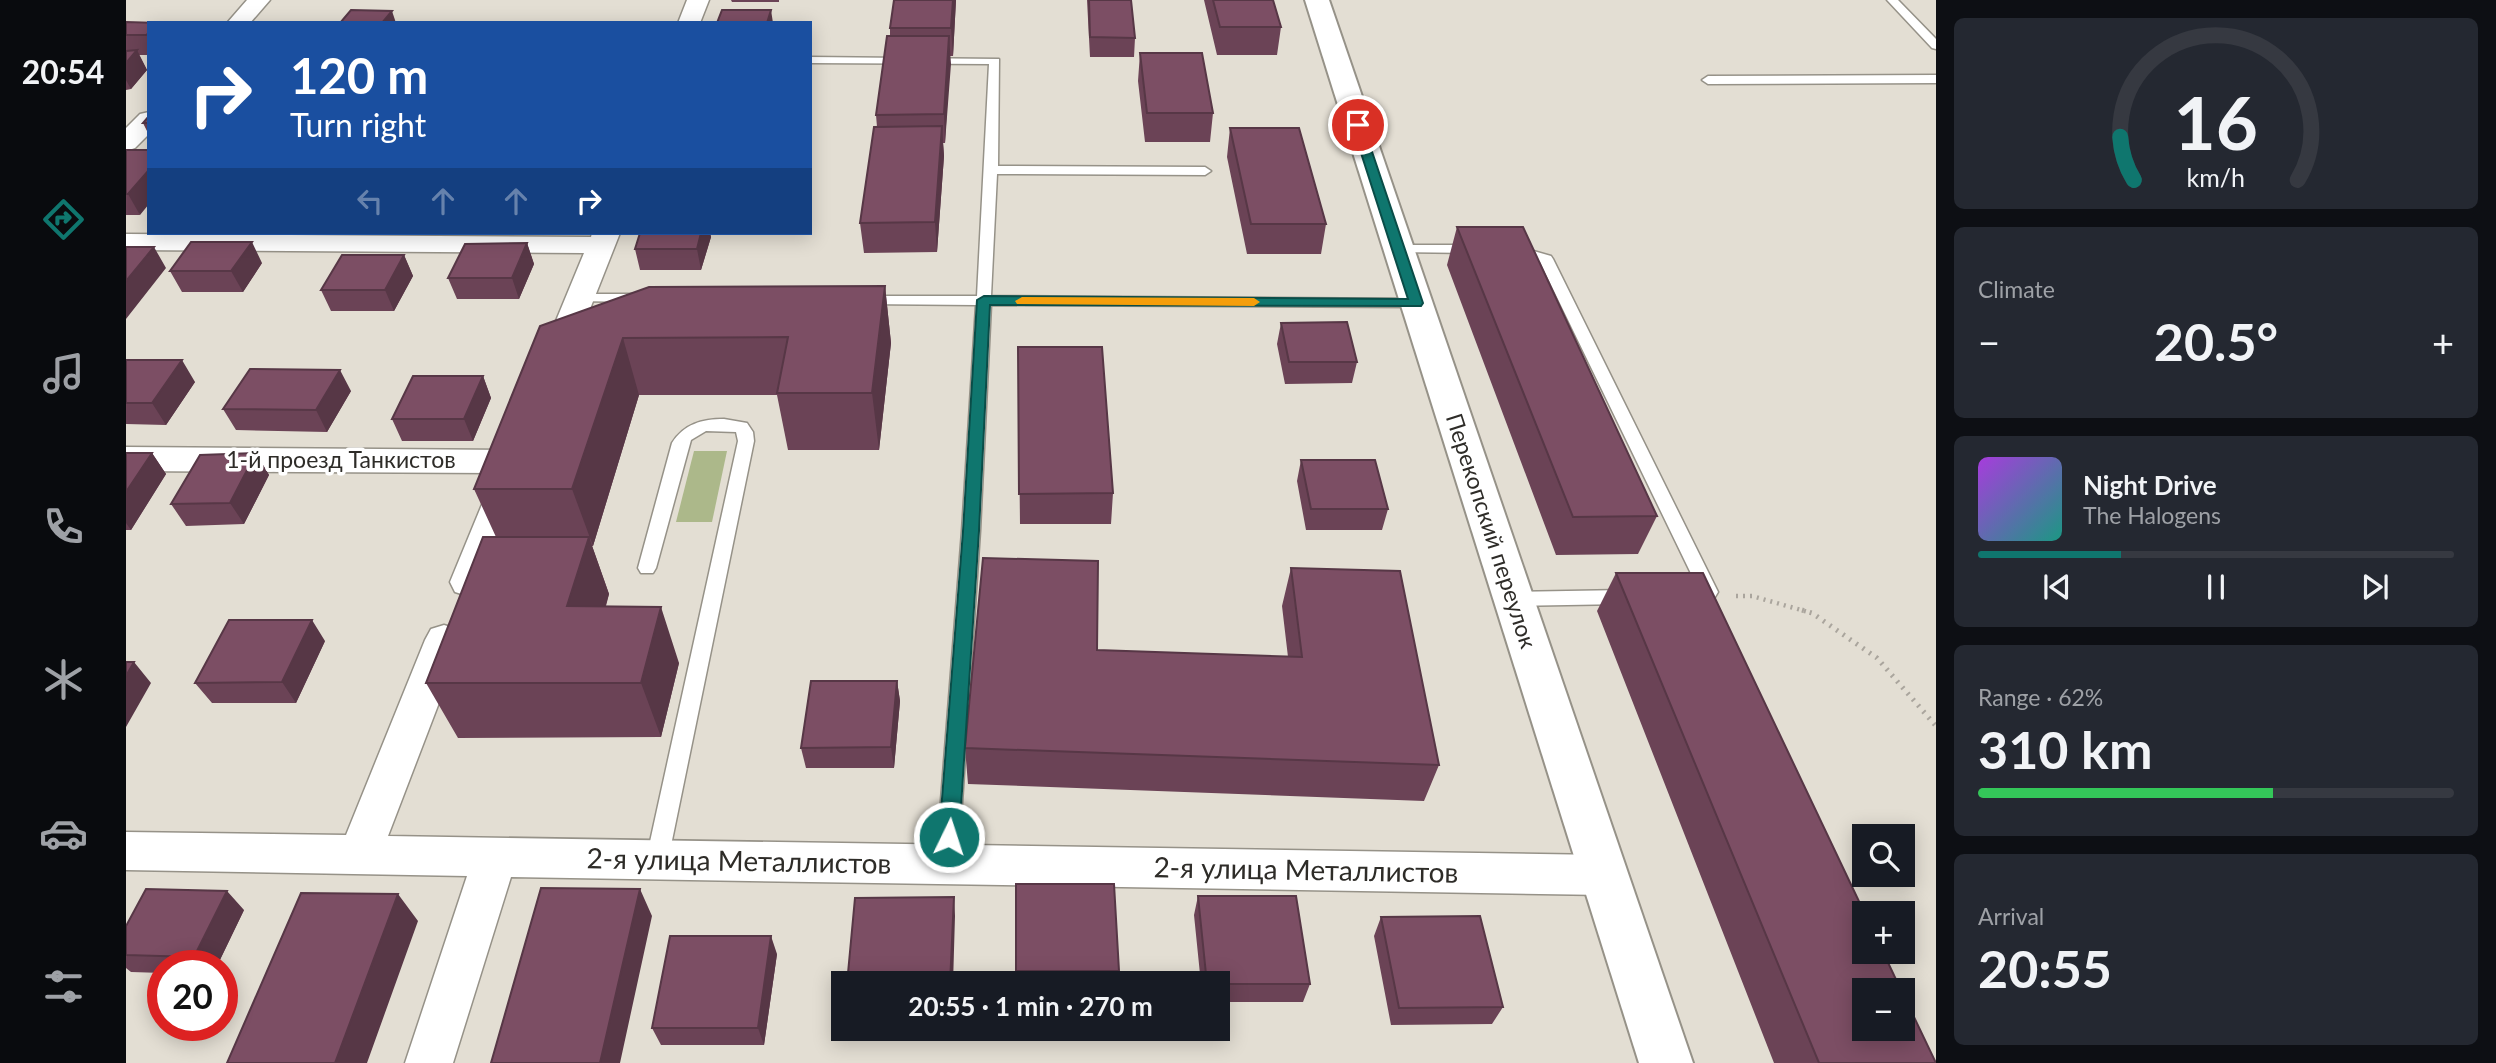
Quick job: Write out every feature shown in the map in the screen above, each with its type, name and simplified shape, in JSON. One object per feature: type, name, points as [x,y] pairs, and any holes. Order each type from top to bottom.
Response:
[{"type":"street","points":[[240,21],[259,0]]},
{"type":"street","points":[[690,21],[698,0]]},
{"type":"street","name":"Перекопский переулок","points":[[1317,0],[1666,1063]]},
{"type":"street","points":[[126,143],[147,121]]},
{"type":"street","points":[[126,243],[603,239],[545,386]]},
{"type":"street","name":"1-й проезд Танкистов","points":[[126,458],[520,449],[359,855]]},
{"type":"street","name":"2-я улица Металлистов","points":[[126,852],[1604,875]]},
{"type":"street","points":[[429,1063],[495,857]]},
{"type":"lane","points":[[1892,0],[1936,46]]},
{"type":"lane","points":[[812,60],[995,61],[971,531],[947,864]]},
{"type":"lane","points":[[1708,80],[1936,79]]},
{"type":"lane","points":[[991,170],[1205,171]]},
{"type":"lane","points":[[1399,250],[1524,250],[1546,259],[1713,602]]},
{"type":"lane","points":[[580,298],[649,299]]},
{"type":"lane","points":[[845,300],[1416,303]]},
{"type":"lane","points":[[647,568],[680,443],[685,433],[697,426],[741,427],[746,441],[657,860]]},
{"type":"lane","points":[[1684,596],[1713,602]]},
{"type":"lane","points":[[1514,599],[1645,597]]},
{"type":"path","points":[[1713,602],[1752,596],[1812,612],[1877,658],[1936,726]]},
{"type":"green space","points":[[694,451],[727,451],[712,522],[676,522]]},
{"type":"building","points":[[894,0],[953,0],[951,28],[890,28]]},
{"type":"building","points":[[1089,0],[1131,0],[1135,38],[1090,37]]},
{"type":"building","points":[[1213,0],[1273,0],[1281,27],[1220,27]]},
{"type":"building","points":[[351,10],[392,11],[384,21],[342,21]]},
{"type":"building","points":[[722,10],[771,10],[768,21],[718,21]]},
{"type":"building","points":[[126,22],[147,23],[146,35],[126,35]]},
{"type":"building","points":[[887,36],[949,36],[944,114],[876,115]]},
{"type":"building","points":[[137,50],[126,63],[126,51]]},
{"type":"building","points":[[1140,53],[1202,53],[1213,113],[1147,113]]},
{"type":"building","points":[[942,126],[935,222],[860,223],[874,127]]},
{"type":"building","points":[[1230,128],[1299,128],[1326,224],[1251,224]]},
{"type":"building","points":[[126,150],[147,150],[147,172],[126,194]]},
{"type":"building","points":[[1457,227],[1523,227],[1657,516],[1573,517]]},
{"type":"building","points":[[639,235],[700,235],[697,249],[635,249]]},
{"type":"building","points":[[191,242],[252,242],[231,271],[170,271]]},
{"type":"building","points":[[527,243],[512,278],[448,278],[465,244]]},
{"type":"building","points":[[126,247],[154,247],[126,281]]},
{"type":"building","points":[[342,255],[404,255],[385,290],[321,290]]},
{"type":"building","points":[[885,286],[872,393],[777,393],[788,337],[623,338],[572,489],[474,489],[540,326],[649,287]]},
{"type":"building","points":[[1347,322],[1357,362],[1289,362],[1281,323]]},
{"type":"building","points":[[1018,347],[1102,347],[1113,493],[1019,494]]},
{"type":"building","points":[[126,360],[182,360],[152,403],[126,403]]},
{"type":"building","points":[[250,369],[340,370],[316,410],[223,409]]},
{"type":"building","points":[[413,376],[483,376],[464,419],[392,419]]},
{"type":"building","points":[[126,453],[152,453],[126,492]]},
{"type":"building","points":[[256,453],[230,503],[171,504],[200,455]]},
{"type":"building","points":[[1301,460],[1375,460],[1388,509],[1311,509]]},
{"type":"building","points":[[483,537],[589,537],[567,606],[661,607],[641,683],[426,683]]},
{"type":"building","points":[[983,558],[1098,561],[1097,650],[1302,657],[1291,568],[1400,571],[1439,765],[965,748]]},
{"type":"building","points":[[1616,573],[1703,573],[1859,901],[1852,901],[1852,964],[1889,964],[1895,978],[1852,978],[1852,1041],[1915,1041],[1915,1019],[1936,1063],[1819,1063]]},
{"type":"building","points":[[229,620],[312,620],[282,682],[195,683]]},
{"type":"building","points":[[126,662],[134,662],[126,676]]},
{"type":"building","points":[[811,681],[897,681],[891,747],[801,748]]},
{"type":"building","points":[[1016,884],[1114,884],[1119,971],[1016,971]]},
{"type":"building","points":[[541,888],[640,889],[600,1063],[491,1063]]},
{"type":"building","points":[[146,889],[227,891],[198,950],[147,950],[147,956],[126,955],[126,926]]},
{"type":"building","points":[[301,893],[398,894],[335,1063],[227,1063]]},
{"type":"building","points":[[1198,896],[1296,896],[1310,984],[1230,984],[1230,971],[1206,971]]},
{"type":"building","points":[[954,897],[951,971],[848,971],[855,898]]},
{"type":"building","points":[[1480,916],[1503,1007],[1399,1008],[1381,917]]},
{"type":"building","points":[[670,936],[771,936],[758,1028],[652,1028]]},
{"type":"slow traffic","points":[[1022,301],[1254,302]]},
{"type":"route","points":[[949,837],[984,300],[1416,303],[1358,125]]}]
